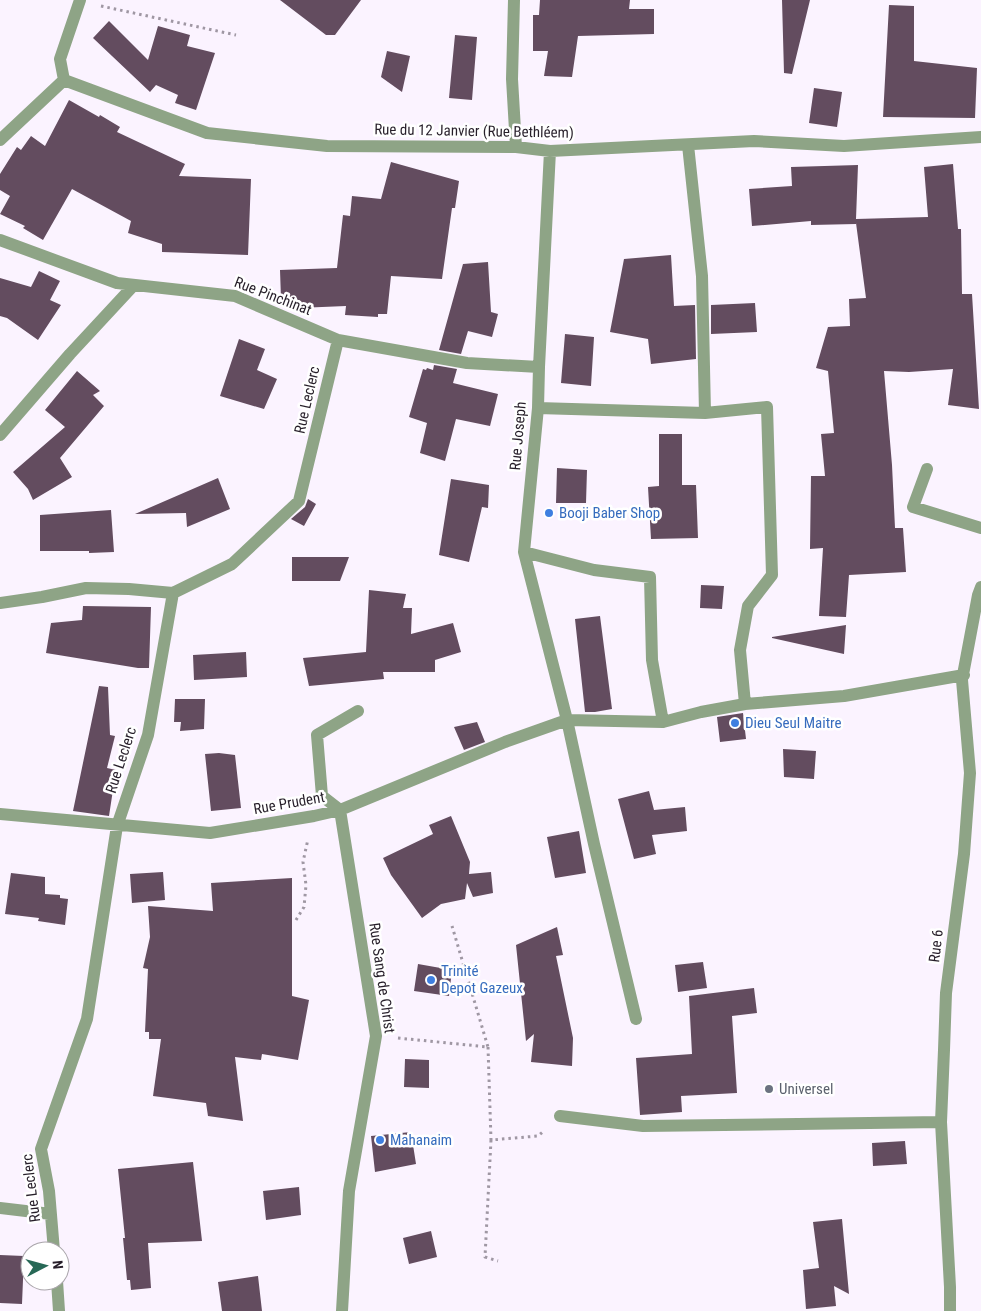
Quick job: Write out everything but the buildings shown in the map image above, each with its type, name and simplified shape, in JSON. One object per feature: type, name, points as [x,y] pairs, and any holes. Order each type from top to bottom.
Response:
[{"type":"street","points":[[514,0],[512,79],[516,147]]},
{"type":"street","points":[[0,140],[64,80],[60,59],[76,1]]},
{"type":"street","name":"Rue du 12 Janvier (Rue Bethléem)","points":[[64,80],[207,133],[327,146],[516,147],[550,151],[754,141],[844,146],[981,137]]},
{"type":"street","points":[[688,144],[702,276],[705,413]]},
{"type":"street","name":"Rue Joseph","points":[[550,151],[538,367],[538,408],[524,552],[567,720],[594,844],[636,1019]]},
{"type":"street","name":"Rue Pinchinat","points":[[0,240],[117,283],[235,296],[338,340],[467,363],[538,367]]},
{"type":"street","points":[[0,435],[70,354],[134,285]]},
{"type":"street","name":"Rue Leclerc","points":[[53,1241],[41,1149],[87,1019],[117,826],[148,735],[172,593],[232,564],[300,501],[338,340]]},
{"type":"street","points":[[538,408],[705,413],[767,407],[772,575],[748,606],[740,650],[744,704]]},
{"type":"street","points":[[927,469],[913,507],[981,528]]},
{"type":"street","points":[[524,552],[594,570],[650,577],[652,660],[663,722]]},
{"type":"street","name":"Rue 6","points":[[950,1311],[941,1122],[946,993],[964,854],[970,773],[962,680],[981,587]]},
{"type":"street","points":[[0,603],[86,588],[172,593]]},
{"type":"street","points":[[567,720],[663,722],[701,712],[744,704],[844,696],[964,674]]},
{"type":"street","points":[[340,810],[322,796],[317,734],[358,711]]},
{"type":"street","name":"Rue Prudent","points":[[0,814],[210,833],[314,816],[340,810],[505,742],[567,720]]},
{"type":"street","name":"Rue Sang de Christ","points":[[340,810],[376,1036],[349,1191],[342,1311]]},
{"type":"street","points":[[560,1116],[643,1126],[941,1122]]},
{"type":"street","points":[[0,1208],[51,1214]]},
{"type":"street","points":[[58,1291],[59,1311]]},
{"type":"path","points":[[76,1],[236,35]]},
{"type":"path","points":[[296,920],[304,907],[306,885],[302,862],[314,816]]},
{"type":"path","points":[[452,926],[488,1047],[491,1140],[485,1257],[498,1261]]},
{"type":"path","points":[[376,1036],[488,1047]]},
{"type":"path","points":[[491,1140],[538,1136],[560,1116]]},
{"type":"place","name":"Booji Baber Shop","points":[[549,513]]},
{"type":"place","name":"Dieu Seul Maitre","points":[[735,723]]},
{"type":"place","name":"Trinité Depot Gazeux","points":[[431,980]]},
{"type":"place","name":"Universel","points":[[769,1089]]},
{"type":"place","name":"Mahanaim","points":[[380,1140]]}]
